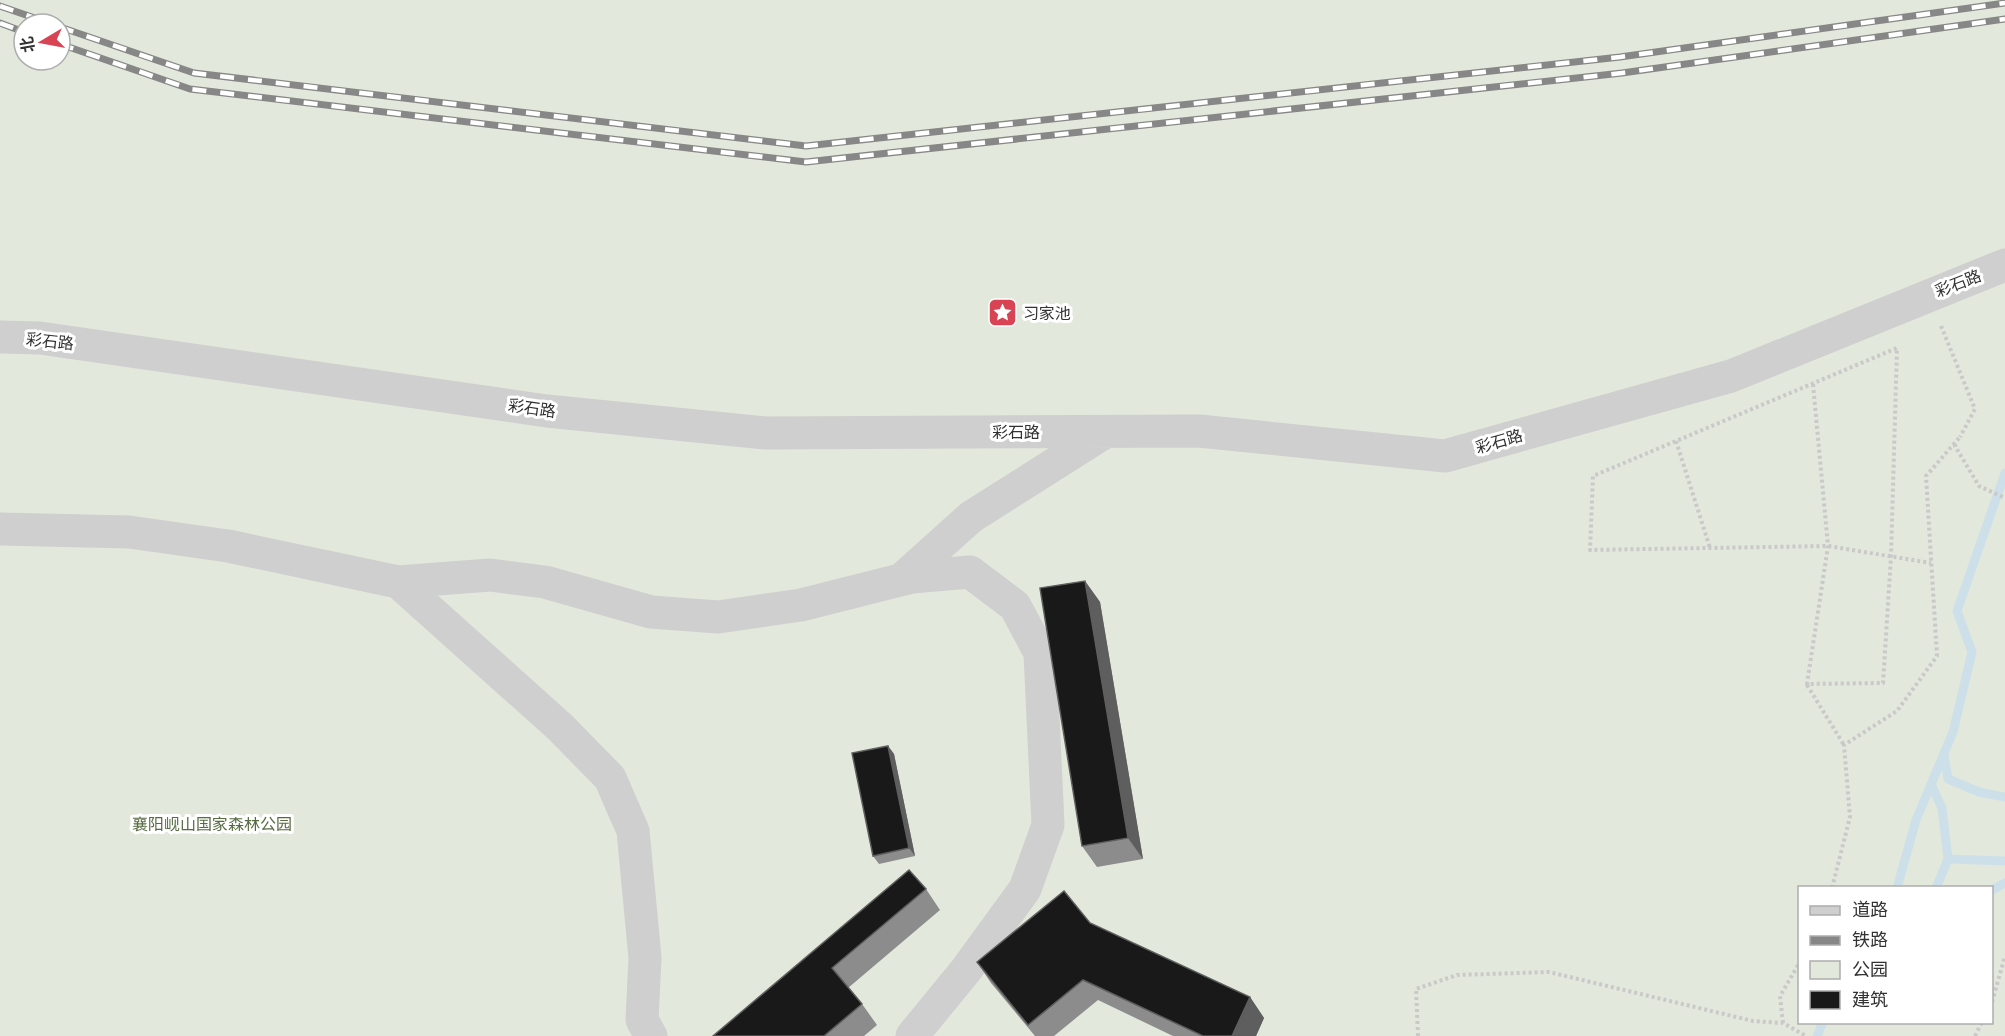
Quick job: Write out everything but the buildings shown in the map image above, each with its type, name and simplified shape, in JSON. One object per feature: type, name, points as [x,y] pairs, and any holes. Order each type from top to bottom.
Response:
[{"type":"street","name":"彩石路","points":[[0,337],[40,338],[547,411],[766,433],[1199,431],[1445,456],[1731,375],[2005,265]]},
{"type":"street","points":[[902,579],[971,517],[1105,432]]},
{"type":"street","points":[[0,529],[129,532],[228,546],[399,582],[490,575],[545,582],[651,612],[718,617],[801,605],[902,579],[970,572],[1015,606],[1040,653],[1048,825],[1025,890],[966,970],[912,1036]]},
{"type":"street","points":[[399,582],[560,727],[610,778],[633,831],[645,958],[642,1020],[651,1036]]},
{"type":"path","points":[[1929,294],[1975,410],[1955,446],[1979,486],[2005,498]]},
{"type":"path","points":[[1807,684],[1883,683],[1891,557],[1897,348],[1593,476],[1590,550],[1828,546],[1891,557],[1931,563]]},
{"type":"path","points":[[1813,384],[1828,546],[1807,684],[1844,746],[1850,817],[1833,886]]},
{"type":"path","points":[[1844,746],[1897,711],[1937,656],[1926,476],[1960,437]]},
{"type":"path","points":[[1676,441],[1710,549]]},
{"type":"path","points":[[1993,998],[2005,956]]},
{"type":"path","points":[[1783,1023],[1779,996],[1798,965]]},
{"type":"path","points":[[1418,1036],[1416,988],[1457,975],[1549,972],[1753,1021],[1783,1023],[1806,1036]]},
{"type":"green space","name":"习家池","points":[[0,0],[2005,0],[2005,1036],[0,1036]]},
{"type":"waterway","points":[[1898,886],[1916,820],[1953,732],[1972,652],[1957,611],[2005,473]]},
{"type":"waterway","points":[[1944,755],[1948,779],[1979,792],[2005,797]]},
{"type":"waterway","points":[[1931,784],[1942,808],[1948,859],[1937,886]]},
{"type":"waterway","points":[[1948,859],[2005,861]]},
{"type":"waterway","points":[[1993,889],[2005,883]]},
{"type":"waterway","points":[[1817,1036],[1822,1024]]},
{"type":"railway","points":[[72,31],[194,73],[806,146],[1620,57],[2005,3]]},
{"type":"railway","points":[[0,6],[17,12]]},
{"type":"railway","points":[[72,48],[190,89],[806,162],[1622,73],[2005,19]]},
{"type":"railway","points":[[0,23],[12,28]]},
{"type":"place","name":"习家池","points":[[1002,313]]},
{"type":"park label","name":"襄阳岘山国家森林公园","points":[[212,824]]}]
